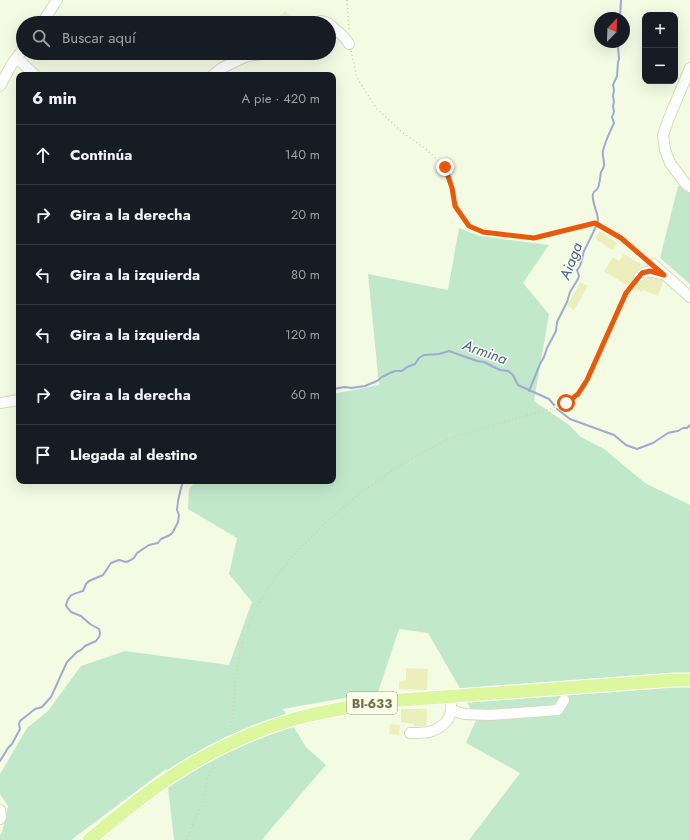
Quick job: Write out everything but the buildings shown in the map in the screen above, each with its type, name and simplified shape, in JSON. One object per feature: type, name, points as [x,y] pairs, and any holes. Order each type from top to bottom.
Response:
[{"type":"main road","name":"BI-633","points":[[89,840],[126,810],[170,778],[200,759],[245,737],[308,715],[388,701],[690,680]]},
{"type":"street","points":[[47,16],[57,0]]},
{"type":"street","points":[[336,29],[348,40],[349,44]]},
{"type":"street","points":[[0,86],[16,58]]},
{"type":"street","points":[[18,60],[32,72]]},
{"type":"street","points":[[217,72],[239,60]]},
{"type":"street","points":[[690,68],[663,135],[665,150],[670,163],[690,187]]},
{"type":"street","points":[[653,264],[690,297]]},
{"type":"street","points":[[638,277],[642,273],[650,271],[664,275]]},
{"type":"street","points":[[0,403],[16,400]]},
{"type":"street","points":[[410,733],[429,732],[439,728],[450,719],[450,696]]},
{"type":"street","points":[[451,710],[464,714],[490,715],[547,712],[558,710],[564,700]]},
{"type":"street","points":[[0,810],[0,819]]},
{"type":"path","points":[[347,0],[349,44],[357,78],[377,109],[402,132],[427,150],[445,167],[452,188],[455,206],[469,226],[483,232],[534,238],[595,223],[621,238],[653,264]]},
{"type":"path","points":[[187,840],[204,800],[206,781],[226,740],[233,716],[236,674],[243,640],[256,609],[270,585],[290,559],[324,524],[359,494],[408,460],[444,441],[472,431],[550,409],[566,403],[578,394],[587,380],[626,293],[638,277]]},
{"type":"green space","points":[[690,185],[690,284],[660,258],[678,186]]},
{"type":"green space","points":[[459,228],[480,236],[549,245],[523,283],[549,314],[534,401],[569,425],[581,437],[604,449],[645,483],[690,505],[690,840],[469,840],[520,773],[466,743],[476,720],[457,683],[428,633],[399,629],[378,692],[283,709],[306,747],[326,765],[263,840],[174,840],[166,769],[71,840],[0,840],[8,806],[0,794],[0,774],[27,728],[48,711],[81,666],[125,651],[229,665],[252,602],[229,574],[237,538],[188,509],[189,489],[193,484],[336,484],[336,393],[379,385],[368,274],[448,290]]},
{"type":"waterway","name":"Aiaga","points":[[620,12],[621,0]]},
{"type":"waterway","name":"Aiaga","points":[[529,391],[547,348],[556,331],[557,322],[567,302],[570,292],[578,279],[579,276],[577,270],[582,261],[584,251],[598,222],[593,194],[599,186],[601,172],[604,167],[604,147],[614,123],[612,117],[614,112],[613,85],[617,76],[619,59],[618,48]]},
{"type":"waterway","name":"Armina","points":[[336,388],[365,386],[390,373],[402,371],[415,364],[419,358],[424,355],[439,354],[449,351],[484,362],[500,370],[508,371],[513,375],[518,385],[549,399],[554,405]]},
{"type":"waterway","name":"Armina","points":[[557,409],[570,419],[614,435],[626,445],[637,449],[653,443],[668,433],[687,428],[690,425]]},
{"type":"waterway","name":"Armina","points":[[0,761],[20,729],[20,721],[35,709],[42,707],[51,697],[67,662],[77,652],[96,641],[99,637],[99,629],[90,624],[81,616],[71,612],[67,607],[66,605],[70,597],[83,591],[89,581],[103,575],[111,563],[119,560],[126,562],[129,561],[134,558],[137,553],[149,545],[158,543],[161,539],[173,532],[178,522],[178,501],[182,484]]},
{"type":"route","points":[[445,167],[452,188],[455,206],[469,226],[483,232],[534,238],[595,223],[621,238],[664,275],[650,271],[642,273],[638,277],[626,293],[587,380],[578,394],[566,403]]}]
